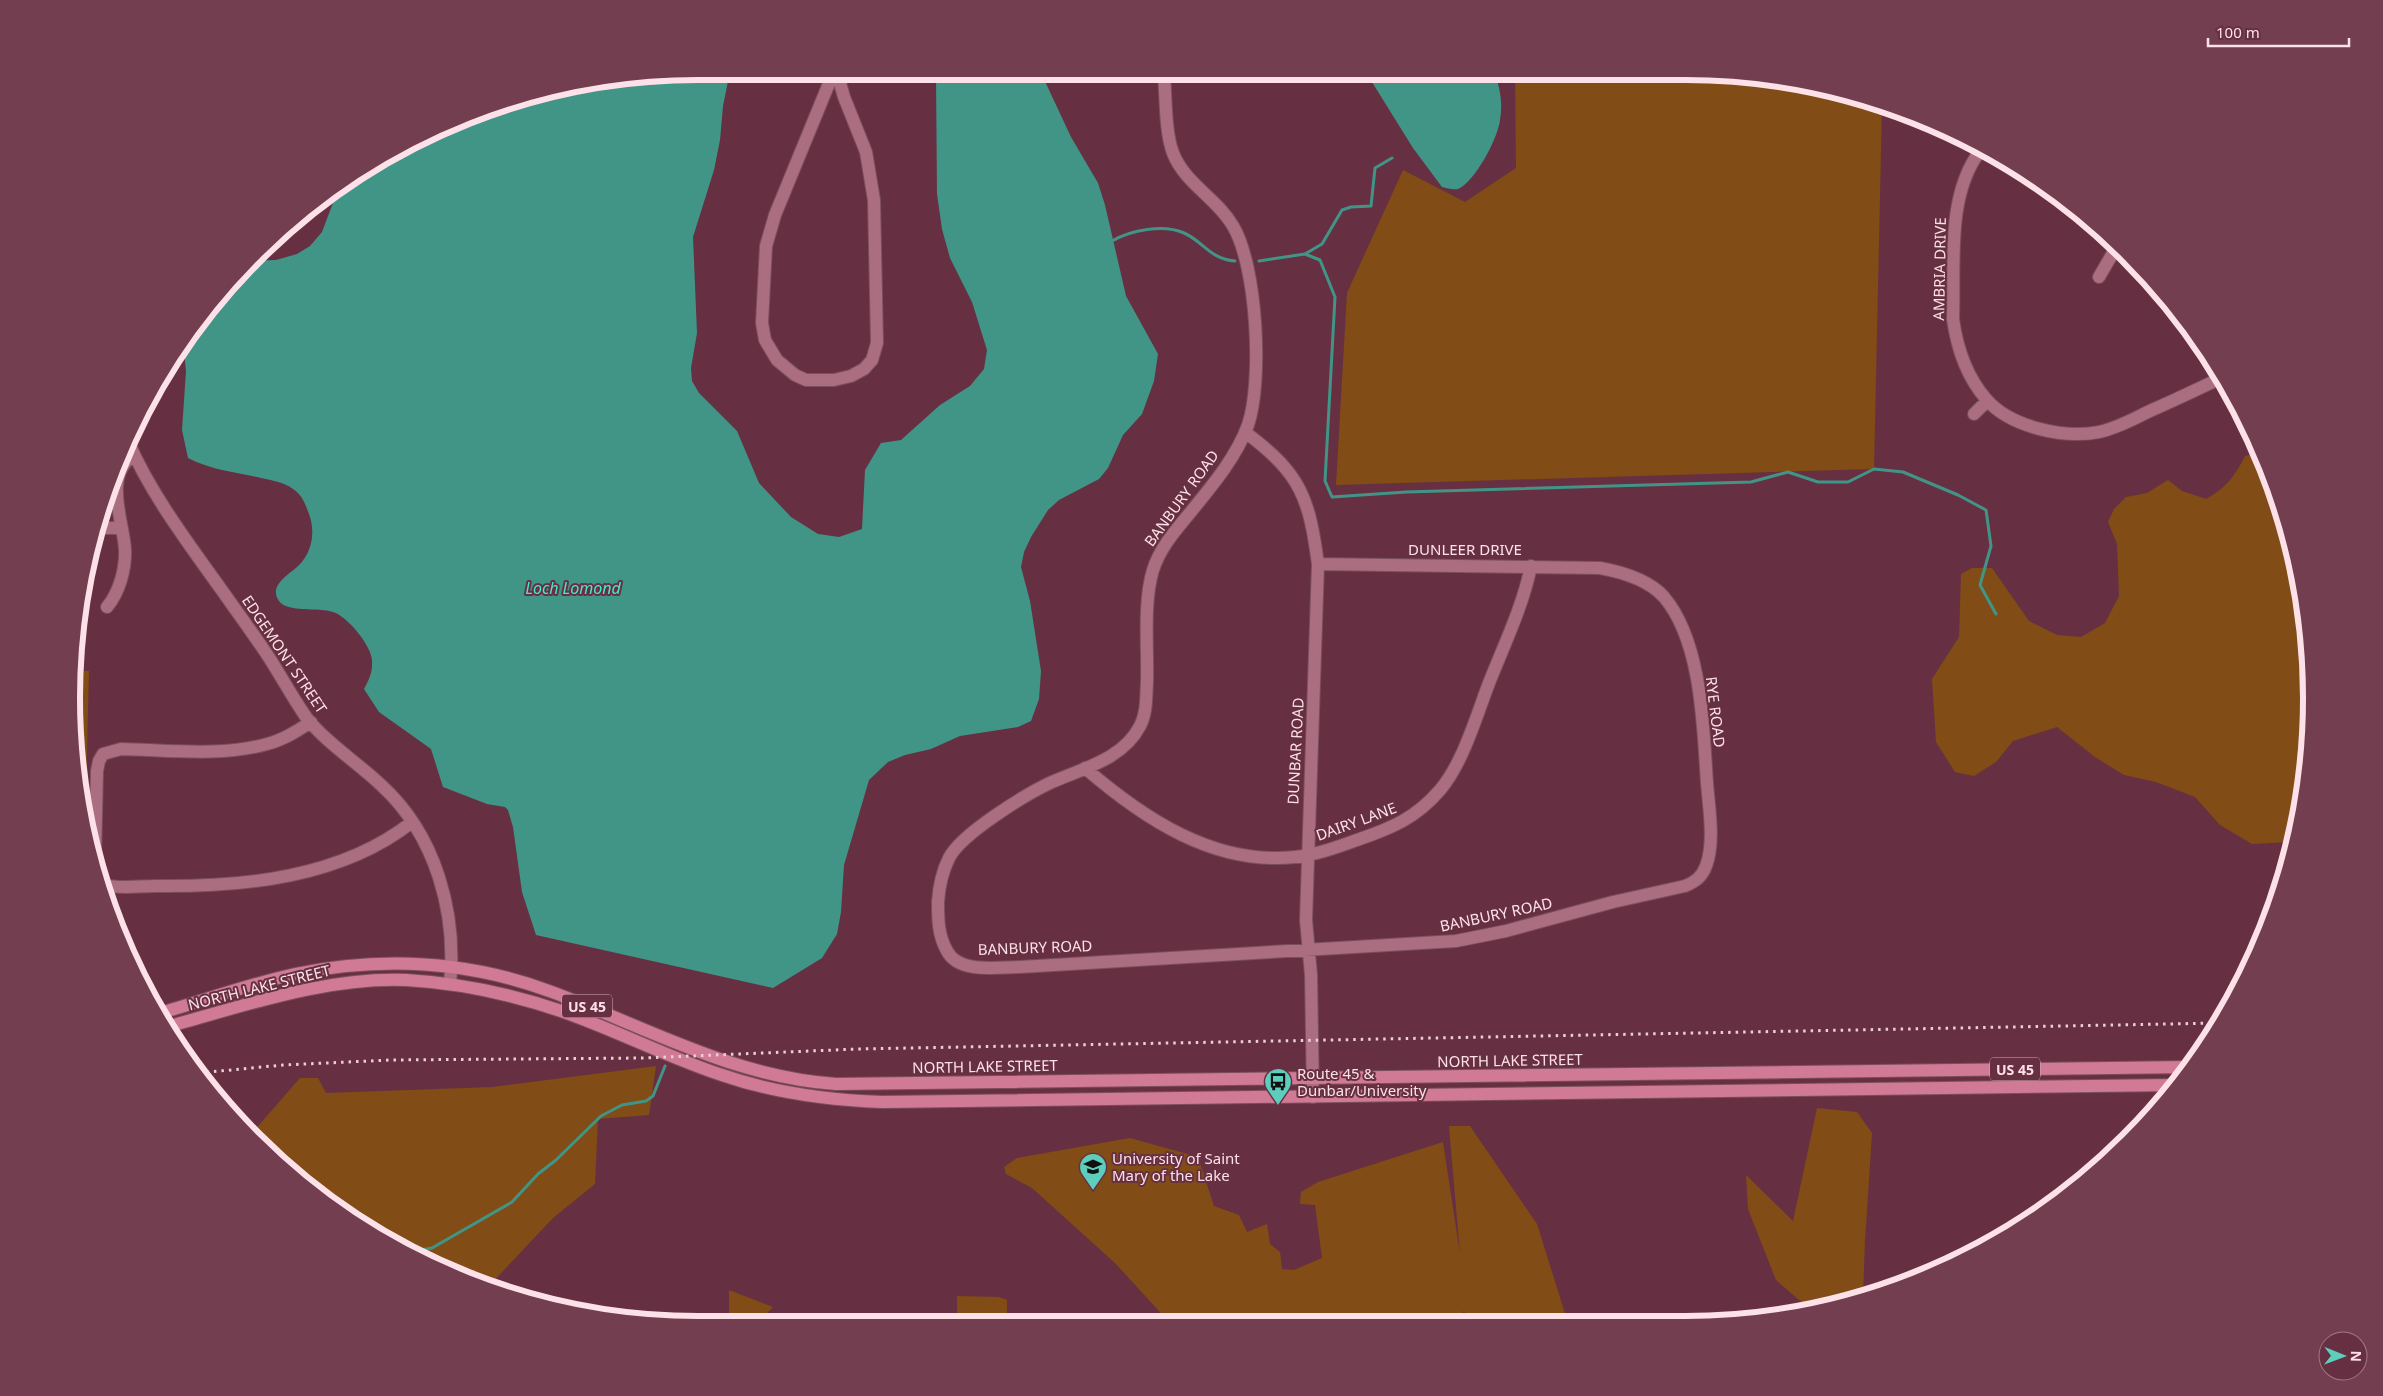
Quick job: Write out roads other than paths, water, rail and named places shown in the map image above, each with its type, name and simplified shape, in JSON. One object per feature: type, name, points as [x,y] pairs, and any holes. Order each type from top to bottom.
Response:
[{"type":"main road","name":"NORTH LAKE STREET","points":[[166,1011],[294,974],[379,962],[416,963],[452,966],[520,981],[553,992],[721,1061],[768,1074],[802,1080],[866,1084],[2180,1067]]},
{"type":"main road","name":"NORTH LAKE STREET","points":[[174,1025],[297,992],[329,986],[394,980],[450,984],[507,995],[554,1009],[731,1078],[779,1091],[825,1099],[882,1102],[2166,1085]]},
{"type":"street","points":[[830,80],[775,215],[766,246],[761,306],[765,340],[777,360],[796,375],[818,381],[850,376],[864,369],[872,360],[877,343],[873,197],[866,152],[839,80]]},
{"type":"street","name":"BANBURY ROAD","points":[[1165,80],[1172,149],[1176,158],[1191,181],[1224,213],[1243,247],[1252,293],[1255,357],[1252,406],[1244,432],[1216,482],[1161,550],[1152,571],[1149,593],[1146,697],[1142,722],[1125,746],[1109,757],[1048,784],[1009,808],[974,832],[950,856],[941,880],[938,917],[941,938],[948,954],[956,961],[967,966],[1013,967],[1456,941],[1506,931],[1613,902],[1685,886]]},
{"type":"street","name":"AMBRIA DRIVE","points":[[1977,154],[1964,177],[1956,207],[1953,319],[1956,338],[1966,367],[1987,401],[2013,417],[2042,430],[2055,433],[2083,434],[2117,426],[2215,381]]},
{"type":"street","points":[[2099,277],[2113,253]]},
{"type":"street","points":[[1974,414],[1987,401]]},
{"type":"street","name":"DUNBAR ROAD","points":[[1244,432],[1290,471],[1298,484],[1313,526],[1318,564],[1306,855],[1306,920],[1309,949],[1313,1097]]},
{"type":"street","name":"EDGEMONT STREET","points":[[132,451],[185,537],[311,722],[384,787],[412,822],[430,853],[441,881],[451,929],[452,966],[450,984]]},
{"type":"street","points":[[128,460],[134,455]]},
{"type":"street","points":[[106,607],[116,596],[125,558],[118,485]]},
{"type":"street","points":[[104,528],[121,528]]},
{"type":"street","name":"DUNLEER DRIVE","points":[[1318,564],[1531,566],[1611,570]]},
{"type":"street","name":"DAIRY LANE","points":[[1085,768],[1137,809],[1161,824],[1204,845],[1235,854],[1265,858],[1306,855],[1339,846],[1390,828],[1409,819],[1442,788],[1458,760],[1470,734],[1523,596],[1531,566]]},
{"type":"street","name":"RYE ROAD","points":[[1611,570],[1636,577],[1662,596],[1678,618],[1692,663],[1703,731],[1710,844],[1702,875],[1694,883],[1685,886]]},
{"type":"street","points":[[96,834],[97,772],[99,761],[103,754],[121,749],[240,750],[267,744],[290,735],[311,722]]},
{"type":"street","points":[[109,885],[172,886],[245,882],[278,878],[338,862],[396,835],[412,822]]},
{"type":"water","name":"Loch Lomond","points":[[728,80],[714,170],[693,237],[697,333],[691,368],[692,381],[699,393],[737,431],[759,483],[791,517],[818,534],[839,537],[862,529],[865,470],[881,443],[901,440],[940,405],[970,386],[984,369],[987,350],[972,302],[950,258],[942,229],[937,194],[936,80],[1044,80],[1071,137],[1098,183],[1105,205],[1126,296],[1158,354],[1154,381],[1142,414],[1123,435],[1108,468],[1099,479],[1059,500],[1048,510],[1024,552],[1021,567],[1030,601],[1041,671],[1039,699],[1031,721],[1018,727],[960,736],[931,749],[905,755],[888,762],[869,780],[844,865],[841,912],[837,934],[822,958],[773,988],[536,935],[522,892],[513,827],[508,810],[505,807],[487,804],[443,787],[431,749],[379,712],[364,689],[371,672],[371,654],[363,639],[345,619],[333,612],[289,607],[279,601],[276,589],[282,579],[305,558],[312,539],[311,520],[301,497],[289,486],[280,482],[213,468],[188,458],[182,430],[186,371],[184,355],[233,291],[261,261],[276,260],[297,254],[310,246],[322,232],[335,199],[389,163],[425,144],[499,113],[577,92],[617,85],[658,81]]},
{"type":"water","points":[[1371,80],[1497,80],[1501,102],[1498,128],[1485,159],[1465,185],[1458,189],[1442,187],[1413,148]]},
{"type":"waterway","points":[[1259,261],[1305,254],[1322,244],[1342,210],[1351,207],[1371,206],[1375,168],[1392,158]]},
{"type":"waterway","points":[[1112,241],[1138,231],[1176,230],[1191,237],[1213,254],[1226,260],[1235,261]]},
{"type":"waterway","points":[[1305,254],[1320,260],[1335,297],[1325,481],[1332,497],[1406,492],[1751,482],[1788,472],[1818,482],[1848,482],[1874,469],[1903,472],[1958,495],[1986,510],[1991,546],[1980,585],[1996,614]]},
{"type":"waterway","points":[[421,1250],[432,1248],[512,1202],[538,1174],[556,1160],[601,1116],[622,1105],[646,1101],[653,1096],[665,1066]]},
{"type":"railway","points":[[207,1072],[283,1065],[391,1060],[643,1058],[858,1049],[2210,1023]]},
{"type":"place","name":"Route 45 & Dunbar/University","points":[[1278,1106]]},
{"type":"place","name":"University of Saint Mary of the Lake","points":[[1093,1191]]}]
